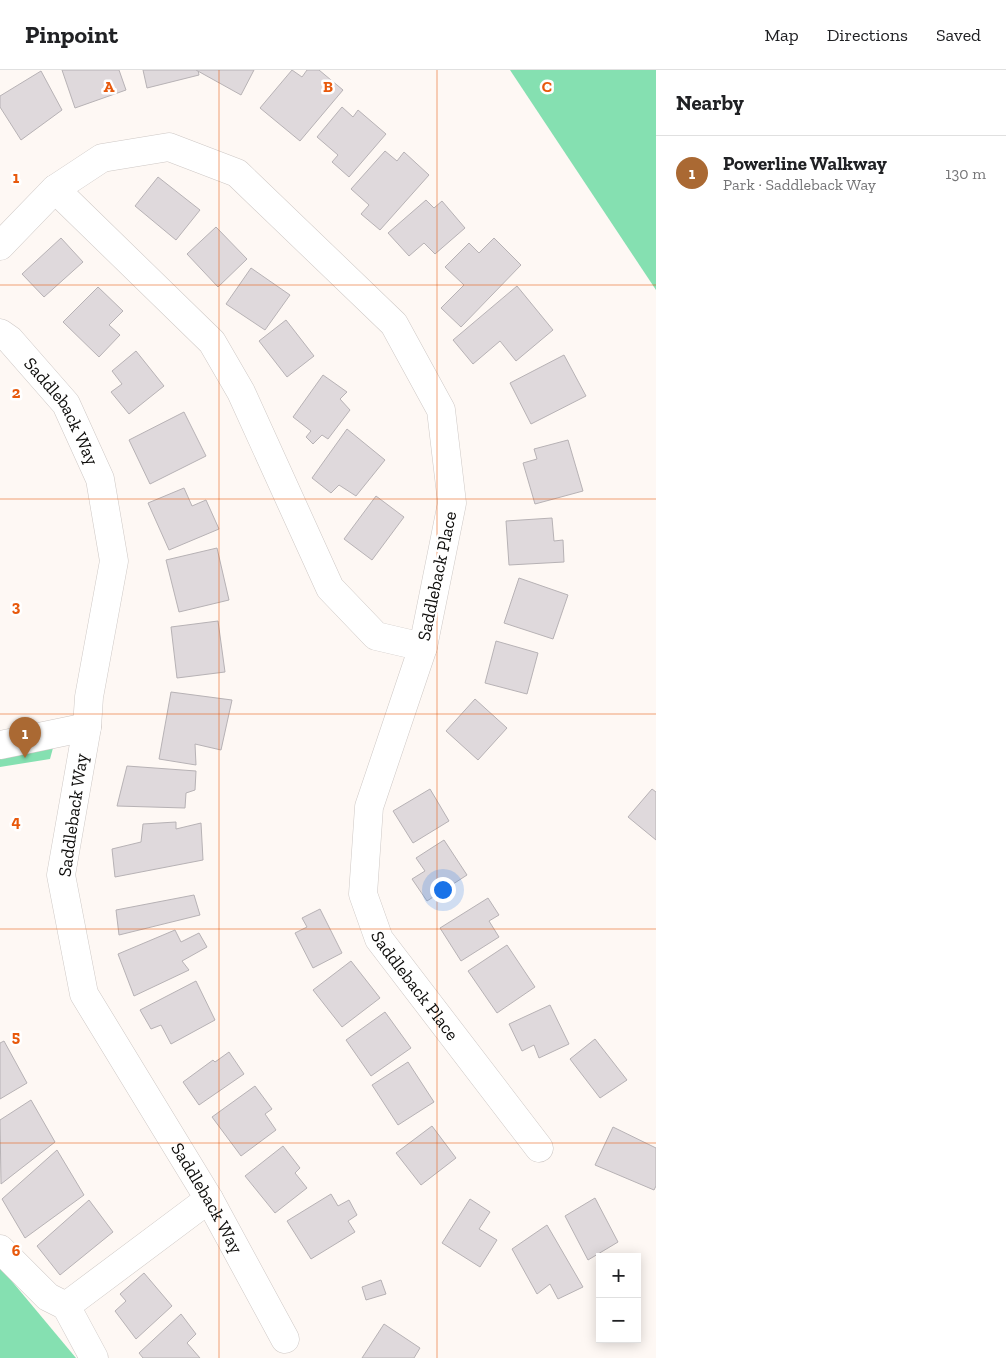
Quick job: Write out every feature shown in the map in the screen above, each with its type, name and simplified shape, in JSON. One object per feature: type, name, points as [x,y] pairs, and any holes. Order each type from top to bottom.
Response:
[{"type":"street","name":"Saddleback Place","points":[[0,246],[55,189],[102,158],[169,147],[237,173],[394,324],[441,410],[452,503],[423,646],[369,807],[363,894],[379,940],[539,1148]]},
{"type":"street","points":[[55,189],[212,342],[241,392],[330,588],[376,636],[423,646]]},
{"type":"street","name":"Saddleback Way","points":[[0,333],[10,340],[66,404],[100,479],[114,561],[89,697],[87,727],[61,875],[84,994],[209,1199],[285,1339]]},
{"type":"street","points":[[0,745],[87,727]]},
{"type":"street","points":[[66,1306],[209,1199]]},
{"type":"street","points":[[0,1249],[48,1296],[66,1306],[94,1358]]},
{"type":"green space","points":[[510,70],[656,70],[656,290]]},
{"type":"green space","points":[[53,748],[50,759],[0,767],[0,756]]},
{"type":"green space","points":[[0,1267],[76,1358],[0,1358]]},
{"type":"building","points":[[62,70],[119,70],[126,90],[75,108]]},
{"type":"building","points":[[143,70],[198,70],[199,75],[147,88]]},
{"type":"building","points":[[196,70],[254,70],[241,95]]},
{"type":"building","points":[[292,70],[302,77],[307,70],[319,70],[343,90],[300,141],[260,108]]},
{"type":"building","points":[[41,71],[62,110],[21,140],[0,107],[0,96]]},
{"type":"building","points":[[342,107],[353,117],[358,110],[386,134],[349,177],[332,162],[338,155],[317,137]]},
{"type":"building","points":[[385,151],[397,161],[404,152],[429,175],[380,230],[361,214],[369,205],[351,189]]},
{"type":"building","points":[[158,177],[200,210],[176,240],[135,206]]},
{"type":"building","points":[[426,200],[434,208],[442,201],[465,228],[435,254],[424,243],[409,256],[388,233]]},
{"type":"building","points":[[216,227],[247,259],[218,287],[187,254]]},
{"type":"building","points":[[61,238],[83,262],[44,297],[22,274]]},
{"type":"building","points":[[494,238],[521,265],[461,327],[441,308],[464,285],[445,267],[469,243],[479,253]]},
{"type":"building","points":[[251,268],[290,295],[265,330],[226,304]]},
{"type":"building","points":[[517,286],[553,330],[516,361],[500,341],[473,364],[453,340]]},
{"type":"building","points":[[98,287],[123,311],[109,325],[120,335],[99,357],[63,322]]},
{"type":"building","points":[[286,320],[314,356],[287,377],[259,341]]},
{"type":"building","points":[[136,351],[164,386],[129,414],[111,392],[122,384],[112,371]]},
{"type":"building","points":[[564,355],[586,396],[531,424],[510,383]]},
{"type":"building","points":[[323,375],[347,392],[340,399],[350,410],[328,439],[322,435],[313,444],[306,437],[311,431],[293,417]]},
{"type":"building","points":[[184,412],[206,456],[150,484],[129,440]]},
{"type":"building","points":[[347,429],[385,460],[356,496],[339,485],[331,493],[312,478]]},
{"type":"building","points":[[568,440],[583,491],[535,504],[523,463],[537,459],[534,449]]},
{"type":"building","points":[[184,488],[192,506],[206,500],[219,529],[169,550],[148,503]]},
{"type":"building","points":[[376,496],[404,517],[372,560],[344,539]]},
{"type":"building","points":[[552,518],[554,541],[563,540],[564,562],[509,565],[506,521]]},
{"type":"building","points":[[217,548],[229,600],[179,612],[166,560]]},
{"type":"building","points":[[519,578],[568,595],[553,639],[504,623]]},
{"type":"building","points":[[218,621],[225,672],[177,678],[171,627]]},
{"type":"building","points":[[496,641],[538,653],[527,694],[485,683]]},
{"type":"building","points":[[171,692],[232,700],[221,750],[195,744],[196,765],[159,759]]},
{"type":"building","points":[[475,699],[507,728],[478,760],[446,731]]},
{"type":"building","points":[[127,766],[196,771],[195,790],[186,793],[185,808],[117,806]]},
{"type":"building","points":[[430,789],[449,821],[413,843],[393,811]]},
{"type":"building","points":[[652,789],[656,792],[656,840],[628,817]]},
{"type":"building","points":[[176,822],[176,829],[201,823],[203,860],[115,877],[112,849],[141,842],[143,824]]},
{"type":"building","points":[[444,840],[467,875],[427,901],[412,879],[425,871],[416,858]]},
{"type":"building","points":[[194,895],[200,915],[119,935],[116,910]]},
{"type":"building","points":[[488,898],[499,915],[489,921],[499,937],[461,961],[440,928]]},
{"type":"building","points":[[320,909],[342,953],[313,968],[295,933],[307,927],[302,918]]},
{"type":"building","points":[[175,930],[181,942],[199,933],[207,947],[182,961],[189,970],[134,996],[118,954]]},
{"type":"building","points":[[507,945],[535,987],[497,1013],[468,971]]},
{"type":"building","points":[[351,961],[380,998],[342,1027],[313,990]]},
{"type":"building","points":[[196,981],[215,1020],[171,1044],[161,1025],[151,1029],[140,1010]]},
{"type":"building","points":[[550,1005],[569,1044],[539,1058],[534,1045],[522,1051],[509,1024]]},
{"type":"building","points":[[385,1012],[411,1048],[371,1076],[346,1040]]},
{"type":"building","points":[[595,1039],[627,1080],[600,1098],[570,1059]]},
{"type":"building","points":[[4,1041],[27,1083],[0,1099],[0,1043]]},
{"type":"building","points":[[229,1052],[244,1074],[199,1105],[183,1082],[213,1060],[215,1062]]},
{"type":"building","points":[[408,1062],[434,1102],[398,1125],[372,1085]]},
{"type":"building","points":[[255,1086],[272,1109],[265,1114],[276,1130],[241,1156],[212,1117]]},
{"type":"building","points":[[31,1100],[55,1142],[1,1184],[0,1120]]},
{"type":"building","points":[[432,1126],[456,1158],[421,1185],[396,1153]]},
{"type":"building","points":[[613,1127],[656,1148],[656,1186],[654,1190],[595,1165]]},
{"type":"building","points":[[283,1146],[300,1168],[295,1173],[307,1188],[275,1213],[245,1176]]},
{"type":"building","points":[[57,1150],[84,1195],[25,1238],[2,1199]]},
{"type":"building","points":[[331,1194],[338,1206],[349,1200],[357,1215],[348,1221],[355,1232],[311,1259],[287,1221]]},
{"type":"building","points":[[595,1198],[618,1242],[600,1253],[596,1253],[596,1255],[588,1260],[565,1216]]},
{"type":"building","points":[[470,1199],[490,1212],[479,1229],[497,1240],[480,1267],[442,1243]]},
{"type":"building","points":[[89,1200],[113,1232],[60,1275],[37,1246]]},
{"type":"building","points":[[547,1225],[583,1287],[558,1299],[550,1284],[537,1294],[512,1249]]},
{"type":"building","points":[[144,1273],[172,1306],[136,1339],[115,1311],[126,1301],[120,1294]]},
{"type":"building","points":[[381,1280],[386,1294],[366,1300],[362,1287]]},
{"type":"building","points":[[181,1314],[196,1334],[187,1343],[200,1358],[143,1358],[139,1353]]},
{"type":"building","points":[[384,1324],[420,1348],[414,1358],[362,1358]]},
{"type":"place","name":"Powerline Walkway","points":[[25,758]]}]
